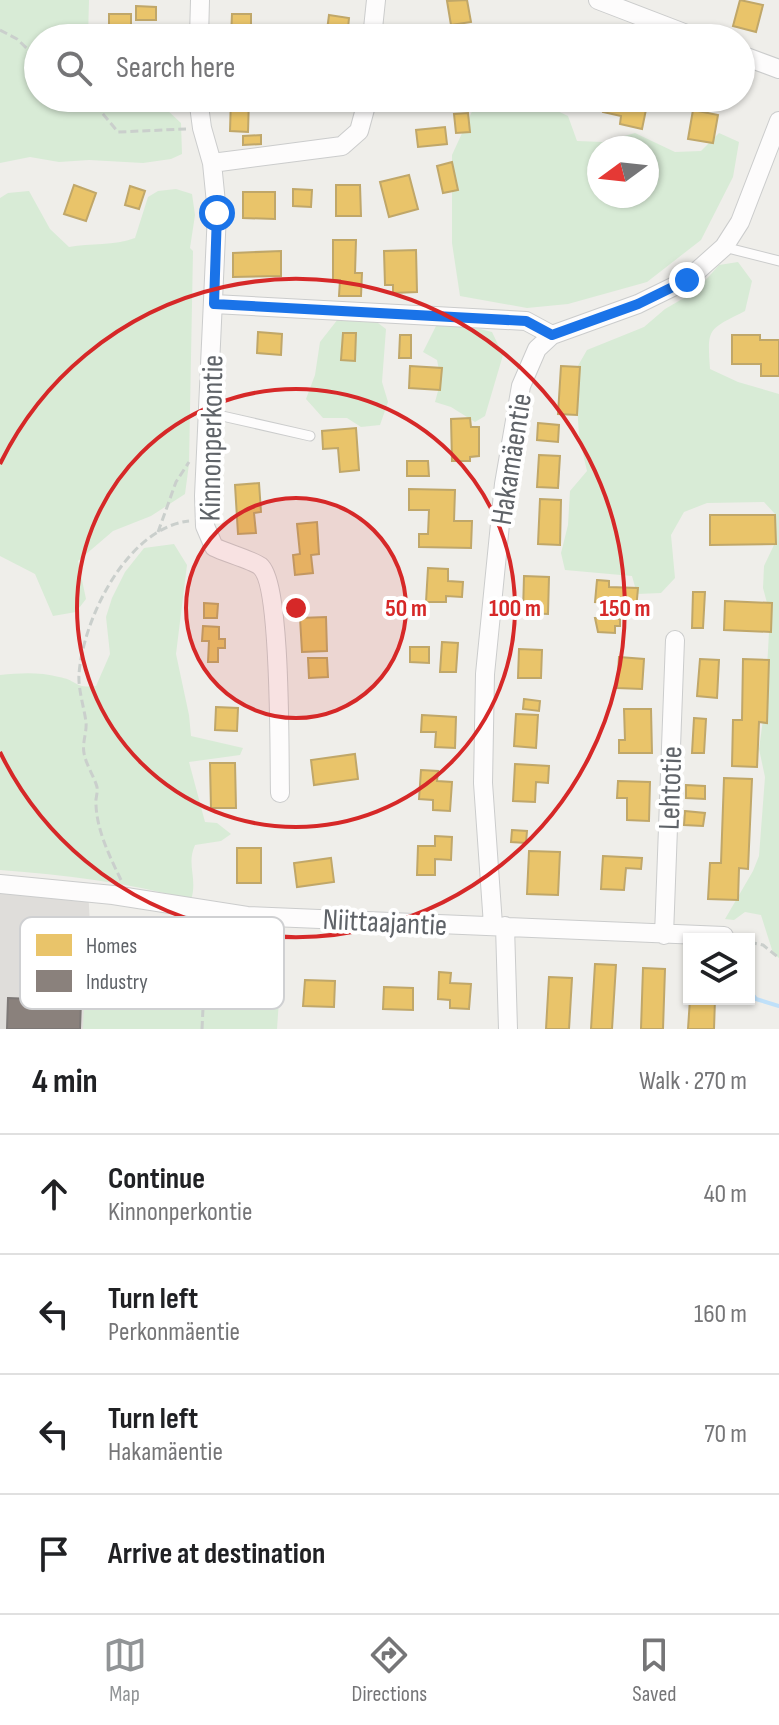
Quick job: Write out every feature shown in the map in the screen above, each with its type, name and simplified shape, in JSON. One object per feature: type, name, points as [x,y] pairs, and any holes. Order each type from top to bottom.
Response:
[{"type":"street","points":[[199,24],[200,0]]},
{"type":"street","points":[[373,24],[376,0]]},
{"type":"street","points":[[598,0],[661,24]]},
{"type":"street","points":[[755,60],[779,69]]},
{"type":"street","name":"Kinnonperkontie","points":[[200,112],[212,163],[217,213],[205,520],[214,547],[261,566],[271,585],[280,793]]},
{"type":"street","points":[[212,163],[342,146],[359,131],[364,112]]},
{"type":"street","points":[[214,304],[526,321],[552,335],[638,304],[687,280],[724,247],[740,222],[779,121]]},
{"type":"street","name":"Hakamäentie","points":[[508,1029],[483,783],[485,674],[504,484],[521,386],[537,349],[552,335]]},
{"type":"street","name":"Lehtotie","points":[[664,935],[675,640]]},
{"type":"street","name":"Niittaajantie","points":[[0,884],[129,898],[247,916],[683,935]]},
{"type":"lane","points":[[724,247],[779,261]]},
{"type":"lane","points":[[209,413],[310,436]]},
{"type":"path","points":[[0,30],[24,46]]},
{"type":"path","points":[[101,112],[118,132],[202,128]]},
{"type":"path","points":[[158,532],[176,482],[191,460]]},
{"type":"path","points":[[129,898],[106,847],[96,805],[98,791],[84,751],[87,727],[79,676],[93,611],[103,600],[123,562],[158,532],[178,523],[205,520]]},
{"type":"path","points":[[755,943],[763,945],[779,958]]},
{"type":"path","points":[[202,1029],[203,1009]]},
{"type":"shaded area","points":[[0,876],[88,886],[90,917],[20,917],[20,1009],[94,1009],[95,1029],[0,1029]]},
{"type":"green space","points":[[0,0],[89,0],[88,24],[24,24],[24,112],[169,112],[181,123],[182,154],[143,163],[59,162],[30,157],[0,163]]},
{"type":"green space","points":[[472,112],[560,112],[568,116],[577,141],[587,141],[587,208],[659,208],[659,144],[675,152],[701,151],[719,133],[739,142],[733,177],[701,240],[647,282],[568,304],[527,308],[460,296],[452,243],[452,155]]},
{"type":"green space","points":[[176,189],[192,194],[195,215],[190,248],[193,251],[189,464],[185,494],[151,516],[113,531],[78,561],[86,599],[76,612],[53,616],[35,574],[0,556],[0,198],[8,193],[29,191],[50,229],[69,247],[135,238],[148,197],[158,191]]},
{"type":"green space","points":[[738,262],[752,281],[745,311],[712,331],[709,355],[710,369],[738,382],[779,394],[779,958],[773,953],[761,915],[745,912],[734,920],[725,919],[759,856],[765,777],[759,749],[765,705],[770,614],[763,588],[764,566],[774,545],[775,514],[764,502],[707,503],[684,512],[671,535],[675,578],[661,593],[637,594],[632,576],[565,570],[561,553],[568,525],[570,491],[587,471],[579,436],[575,371],[587,350],[644,327],[665,309],[696,291],[719,265]]},
{"type":"green space","points":[[338,319],[374,320],[386,329],[382,382],[388,402],[380,425],[361,427],[347,418],[323,418],[306,399],[315,375],[320,342]]},
{"type":"green space","points":[[436,326],[468,326],[492,332],[503,355],[485,416],[475,422],[451,407],[435,402],[441,380],[437,360],[423,352]]},
{"type":"green space","points":[[174,544],[187,565],[176,654],[191,736],[243,748],[240,755],[189,762],[205,822],[217,823],[231,834],[221,841],[195,845],[191,900],[96,880],[0,870],[0,675],[44,674],[84,686],[96,686],[110,654],[106,617],[125,572],[144,548]]},
{"type":"green space","points":[[84,1009],[278,1009],[277,1029],[83,1029]]},
{"type":"building: Homes","points":[[467,0],[471,22],[451,24],[447,1]]},
{"type":"building: Homes","points":[[740,0],[763,5],[756,32],[755,24],[734,24]]},
{"type":"building: Homes","points":[[136,6],[156,7],[156,20],[136,20]]},
{"type":"building: Homes","points":[[109,14],[131,14],[131,24],[109,24]]},
{"type":"building: Homes","points":[[232,14],[251,14],[251,24],[232,24]]},
{"type":"building: Homes","points":[[329,15],[349,18],[348,24],[328,24]]},
{"type":"building: Homes","points":[[231,112],[249,112],[248,132],[230,131]]},
{"type":"building: Homes","points":[[603,112],[646,112],[642,129],[620,124],[621,116]]},
{"type":"building: Homes","points":[[693,112],[718,115],[713,143],[688,139]]},
{"type":"building: Homes","points":[[468,113],[470,132],[456,133],[454,114]]},
{"type":"building: Homes","points":[[445,127],[447,144],[418,147],[416,130]]},
{"type":"building: Homes","points":[[261,135],[261,144],[243,145],[243,136]]},
{"type":"building: Homes","points":[[452,162],[458,190],[443,193],[437,166]]},
{"type":"building: Homes","points":[[409,175],[418,209],[389,217],[380,182]]},
{"type":"building: Homes","points":[[74,185],[96,193],[86,221],[64,214]]},
{"type":"building: Homes","points":[[336,185],[360,185],[361,216],[336,216]]},
{"type":"building: Homes","points":[[130,186],[145,191],[139,209],[125,205]]},
{"type":"building: Homes","points":[[293,189],[312,190],[311,207],[293,206]]},
{"type":"building: Homes","points":[[243,192],[275,192],[275,219],[243,218]]},
{"type":"building: Homes","points":[[333,240],[356,240],[355,273],[362,273],[361,296],[339,296],[340,280],[333,280]]},
{"type":"building: Homes","points":[[416,250],[417,292],[393,293],[393,285],[385,285],[384,251]]},
{"type":"building: Homes","points":[[281,251],[281,276],[233,277],[233,253]]},
{"type":"building: Homes","points":[[258,332],[282,334],[281,355],[257,353]]},
{"type":"building: Homes","points":[[343,333],[356,333],[355,361],[341,360]]},
{"type":"building: Homes","points":[[400,335],[411,335],[411,358],[399,358]]},
{"type":"building: Homes","points":[[732,335],[760,335],[760,340],[779,340],[779,376],[761,376],[761,364],[732,364]]},
{"type":"building: Homes","points":[[410,366],[442,368],[440,390],[409,388]]},
{"type":"building: Homes","points":[[561,366],[580,367],[577,415],[558,414]]},
{"type":"building: Homes","points":[[470,418],[471,427],[479,427],[479,456],[470,457],[470,461],[452,461],[451,419]]},
{"type":"building: Homes","points":[[538,423],[559,425],[558,442],[537,440]]},
{"type":"building: Homes","points":[[356,428],[359,470],[340,472],[338,448],[323,449],[322,431]]},
{"type":"building: Homes","points":[[539,455],[560,456],[558,488],[537,487]]},
{"type":"building: Homes","points":[[407,461],[428,461],[429,476],[407,476]]},
{"type":"building: Homes","points":[[259,483],[261,512],[254,513],[256,533],[238,534],[235,485]]},
{"type":"building: Homes","points":[[409,489],[455,490],[454,521],[472,521],[471,548],[419,547],[419,534],[428,534],[429,510],[409,510]]},
{"type":"building: Homes","points":[[540,499],[561,500],[560,545],[538,544]]},
{"type":"building: Homes","points":[[710,515],[775,515],[776,544],[710,545]]},
{"type":"building: Homes","points":[[317,522],[319,554],[311,555],[313,573],[295,575],[293,555],[300,554],[297,524]]},
{"type":"building: Homes","points":[[428,568],[448,569],[448,581],[463,582],[462,597],[446,596],[446,602],[426,602]]},
{"type":"building: Homes","points":[[524,576],[549,577],[548,614],[523,613]]},
{"type":"building: Homes","points":[[597,580],[609,581],[609,587],[638,588],[636,610],[608,608],[608,603],[595,602]]},
{"type":"building: Homes","points":[[693,592],[705,592],[703,628],[692,628]]},
{"type":"building: Homes","points":[[725,601],[772,603],[771,632],[724,630]]},
{"type":"building: Homes","points":[[204,603],[218,604],[217,618],[204,618]]},
{"type":"building: Homes","points":[[326,617],[327,651],[302,652],[300,618]]},
{"type":"building: Homes","points":[[595,618],[620,619],[620,626],[615,626],[615,633],[598,632]]},
{"type":"building: Homes","points":[[203,626],[219,627],[219,639],[225,639],[225,648],[218,648],[218,662],[208,662],[209,641],[202,641]]},
{"type":"building: Homes","points":[[442,642],[458,643],[456,672],[440,672]]},
{"type":"building: Homes","points":[[410,647],[429,647],[429,663],[410,662]]},
{"type":"building: Homes","points":[[519,649],[542,650],[541,678],[518,678]]},
{"type":"building: Homes","points":[[619,657],[644,659],[642,689],[617,688]]},
{"type":"building: Homes","points":[[308,658],[327,658],[328,677],[309,678]]},
{"type":"building: Homes","points":[[700,659],[719,660],[717,698],[697,696]]},
{"type":"building: Homes","points":[[743,659],[769,660],[767,723],[759,722],[757,767],[732,766],[733,720],[742,720]]},
{"type":"building: Homes","points":[[524,699],[540,701],[539,711],[523,709]]},
{"type":"building: Homes","points":[[216,707],[238,708],[237,731],[215,730]]},
{"type":"building: Homes","points":[[624,709],[651,709],[652,753],[619,753],[619,740],[625,740]]},
{"type":"building: Homes","points":[[516,714],[538,715],[536,748],[514,746]]},
{"type":"building: Homes","points":[[422,715],[456,717],[455,748],[435,747],[436,732],[421,732]]},
{"type":"building: Homes","points":[[694,718],[706,719],[704,753],[692,753]]},
{"type":"building: Homes","points":[[355,754],[358,779],[314,785],[311,760]]},
{"type":"building: Homes","points":[[210,763],[235,763],[236,808],[211,808]]},
{"type":"building: Homes","points":[[515,764],[549,766],[548,783],[536,782],[535,802],[513,801]]},
{"type":"building: Homes","points":[[421,770],[438,771],[437,781],[452,782],[450,811],[433,810],[433,800],[419,799]]},
{"type":"building: Homes","points":[[724,778],[752,779],[748,869],[739,868],[738,900],[708,899],[710,863],[721,863]]},
{"type":"building: Homes","points":[[618,781],[650,782],[649,821],[627,820],[627,798],[617,798]]},
{"type":"building: Homes","points":[[686,785],[705,786],[705,799],[686,798]]},
{"type":"building: Homes","points":[[685,811],[705,813],[703,826],[684,825]]},
{"type":"building: Homes","points":[[512,830],[527,831],[526,843],[511,842]]},
{"type":"building: Homes","points":[[435,836],[452,837],[451,860],[435,859],[435,875],[417,875],[418,846],[435,846]]},
{"type":"building: Homes","points":[[237,848],[261,848],[261,883],[237,883]]},
{"type":"building: Homes","points":[[529,851],[560,852],[558,895],[527,894]]},
{"type":"building: Homes","points":[[603,856],[642,858],[641,869],[626,868],[624,890],[601,889]]},
{"type":"building: Homes","points":[[331,858],[334,882],[297,887],[294,863]]},
{"type":"building: Homes","points":[[595,964],[616,965],[612,1029],[591,1029]]},
{"type":"building: Homes","points":[[643,968],[665,969],[663,1029],[641,1029]]},
{"type":"building: Homes","points":[[439,972],[451,973],[450,983],[471,984],[469,1009],[450,1008],[450,1000],[438,999]]},
{"type":"building: Homes","points":[[549,977],[572,978],[569,1029],[546,1029]]},
{"type":"building: Homes","points":[[305,980],[335,981],[334,1007],[303,1006]]},
{"type":"building: Homes","points":[[384,987],[413,988],[413,1010],[383,1009]]},
{"type":"building: Homes","points":[[690,1005],[715,1005],[714,1029],[688,1029]]},
{"type":"building: Industry","points":[[8,998],[20,998],[20,1009],[81,1009],[80,1029],[7,1029]]},
{"type":"waterway","points":[[755,998],[779,1006]]},
{"type":"route","points":[[217,213],[214,304],[526,321],[552,335],[638,304],[687,280]]}]
